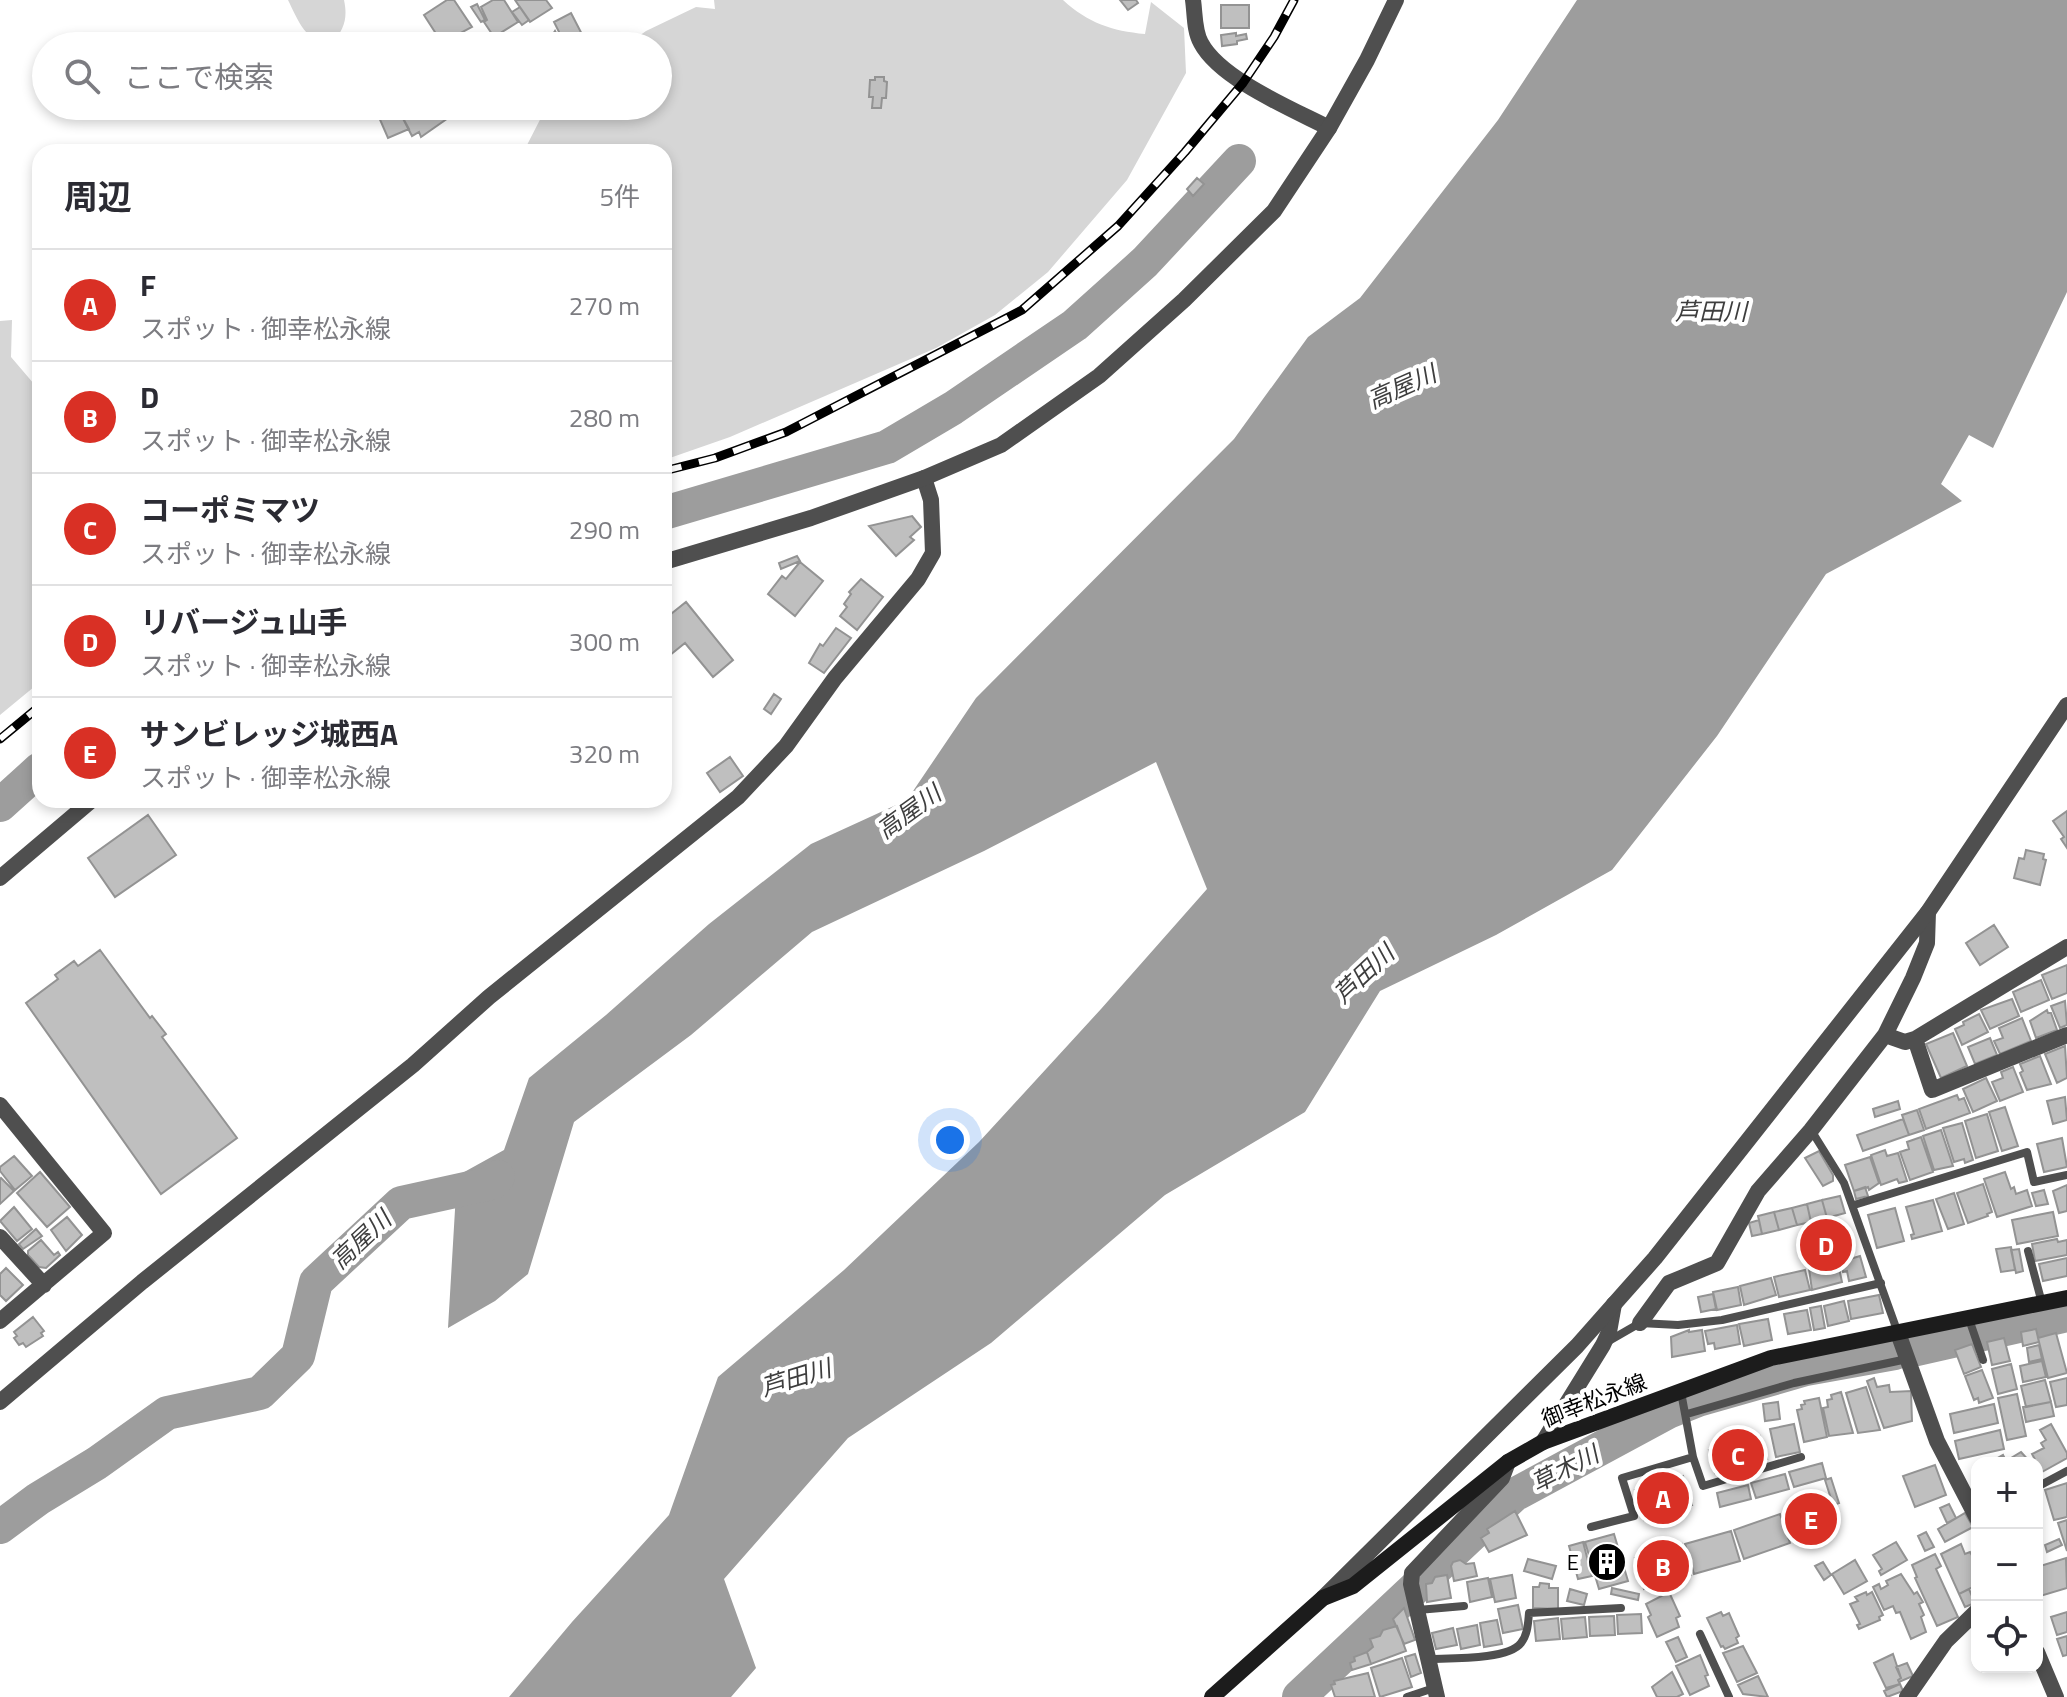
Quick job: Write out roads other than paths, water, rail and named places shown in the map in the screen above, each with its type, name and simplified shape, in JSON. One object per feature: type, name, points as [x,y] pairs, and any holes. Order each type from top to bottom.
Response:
[{"type":"main road","name":"御幸松永線","points":[[1212,1697],[1323,1598],[1353,1586],[1508,1462],[1543,1442],[1684,1404],[1771,1358],[1898,1333],[1972,1331],[2042,1303],[2067,1298]]},
{"type":"street","points":[[1193,0],[1198,40],[1212,60],[1243,83],[1329,128]]},
{"type":"street","points":[[672,560],[811,518],[924,478],[1001,445],[1099,376],[1184,300],[1274,211],[1329,128],[1396,0]]},
{"type":"street","points":[[0,1402],[142,1282],[413,1065],[489,997],[738,797],[786,746],[835,678],[918,579],[933,553],[931,500],[924,478]]},
{"type":"street","points":[[1323,1598],[1577,1346],[1684,1222],[1928,912],[2067,705]]},
{"type":"street","points":[[0,878],[83,808]]},
{"type":"street","points":[[1640,1323],[1669,1283],[1717,1263],[1758,1191],[1811,1130],[1885,1035],[1927,943],[1928,912]]},
{"type":"street","points":[[1885,1035],[1905,1042],[1915,1039],[2067,947]]},
{"type":"street","points":[[1915,1039],[1932,1090],[2067,1035]]},
{"type":"street","points":[[0,1105],[104,1233],[0,1321]]},
{"type":"street","points":[[0,1237],[44,1285]]},
{"type":"street","points":[[1543,1442],[1603,1345],[1609,1332],[1614,1304]]},
{"type":"street","points":[[1898,1333],[1937,1441],[1971,1506]]},
{"type":"street","points":[[1436,1692],[1414,1597],[1412,1573],[1502,1478],[1508,1462]]},
{"type":"street","points":[[1907,1697],[1946,1641],[1971,1617]]},
{"type":"street","points":[[2043,1666],[2056,1697]]},
{"type":"lane","points":[[1811,1130],[1854,1205],[1898,1333]]},
{"type":"lane","points":[[1854,1205],[2027,1152],[2034,1182],[2067,1175]]},
{"type":"lane","points":[[2028,1251],[2042,1303]]},
{"type":"lane","points":[[1603,1345],[1640,1323],[1678,1325],[1722,1320],[1881,1283]]},
{"type":"lane","points":[[1972,1331],[1983,1360]]},
{"type":"lane","points":[[1801,1457],[1703,1486],[1693,1457],[1684,1404],[1908,1359]]},
{"type":"lane","points":[[1591,1527],[1634,1516],[1622,1478],[1693,1457]]},
{"type":"lane","points":[[2043,1484],[2067,1471]]},
{"type":"lane","points":[[1414,1597],[1464,1606]]},
{"type":"lane","points":[[1429,1659],[1505,1654],[1519,1647],[1526,1635],[1529,1613],[1621,1608]]},
{"type":"lane","points":[[1700,1634],[1729,1697]]},
{"type":"lane","points":[[1407,1697],[1436,1692]]},
{"type":"water","name":"芦田川","points":[[1577,0],[2067,0],[2067,292],[1993,448],[1969,435],[1941,484],[1962,501],[1826,574],[1717,736],[1612,870],[1496,935],[1380,991],[1305,1112],[1165,1195],[991,1343],[848,1438],[724,1579],[756,1668],[731,1697],[509,1697],[669,1515],[718,1377],[844,1270],[979,1142],[1207,889],[1156,762],[984,851],[812,932],[691,1035],[574,1122],[528,1274],[495,1301],[448,1328],[457,1176],[504,1150],[529,1078],[709,924],[811,844],[907,800],[976,698],[1234,439],[1308,337],[1360,298],[1498,120]]},
{"type":"waterway","points":[[672,511],[887,447],[953,408],[1075,325],[1145,262],[1239,161]]},
{"type":"waterway","points":[[0,805],[32,776]]},
{"type":"waterway","name":"高屋川","points":[[0,1527],[167,1413],[260,1393],[298,1356],[316,1282],[401,1203],[492,1183],[498,1177]]},
{"type":"waterway","name":"草木川","points":[[1913,1350],[2067,1315]]},
{"type":"waterway","name":"草木川","points":[[1299,1697],[1514,1495],[1668,1412],[1698,1400],[1806,1369],[1895,1353]]},
{"type":"railway","points":[[672,469],[715,458],[786,432],[1022,310],[1118,226],[1185,152],[1243,83],[1294,0]]},
{"type":"railway","points":[[0,739],[32,713]]},
{"type":"place","name":"リバージュ山手","points":[[1826,1245]]},
{"type":"place","name":"コーポミマツ","points":[[1738,1455]]},
{"type":"place","name":"F","points":[[1663,1498]]},
{"type":"place","name":"サンビレッジ城西A","points":[[1811,1519]]},
{"type":"place","name":"E","points":[[1607,1562]]},
{"type":"place","name":"D","points":[[1663,1566]]}]
